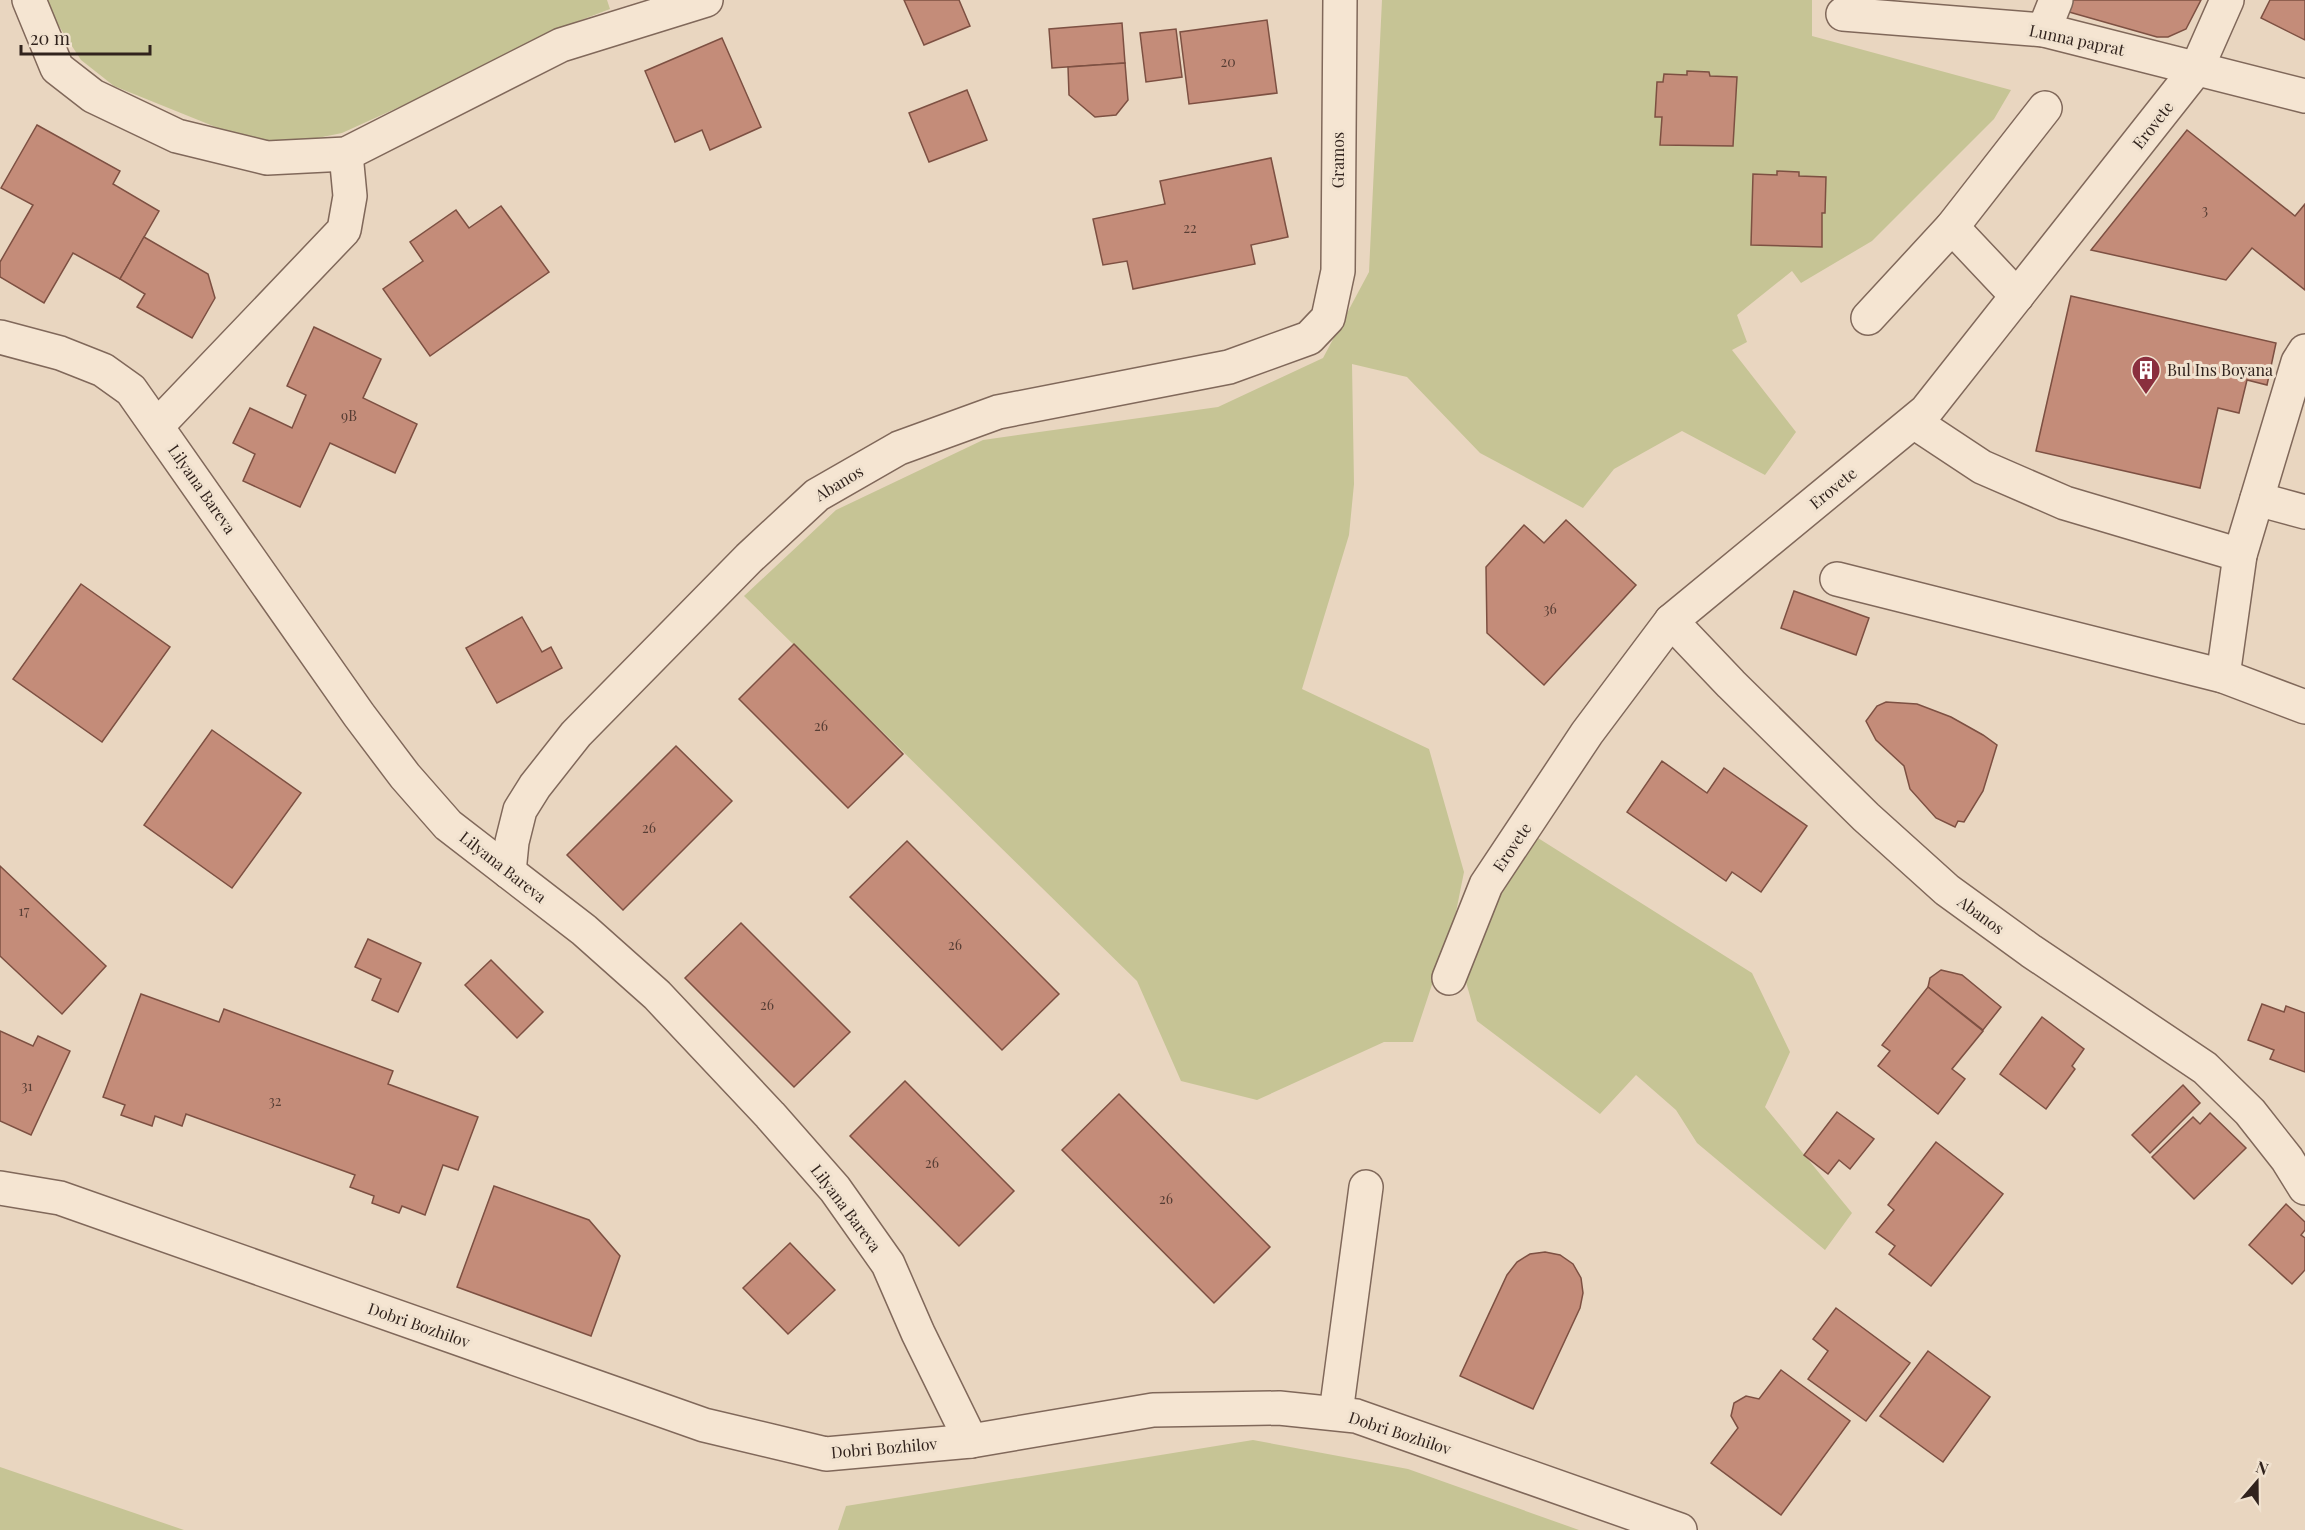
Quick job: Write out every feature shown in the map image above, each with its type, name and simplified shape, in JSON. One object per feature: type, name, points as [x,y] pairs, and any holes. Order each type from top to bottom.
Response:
[{"type":"street","points":[[29,0],[57,68],[93,96],[177,136],[267,158],[346,154],[561,45],[706,0]]},
{"type":"street","name":"Gramos","points":[[1328,318],[1338,271],[1340,0]]},
{"type":"street","name":"Erovete","points":[[1449,978],[1486,885],[1587,733],[1671,621],[1926,411],[2198,68],[2227,0]]},
{"type":"street","name":"Lunna paprat","points":[[1844,14],[2050,15],[2198,68],[2305,96]]},
{"type":"street","points":[[1868,318],[1952,227],[2045,108]]},
{"type":"street","points":[[158,426],[344,230],[350,196],[346,154]]},
{"type":"street","points":[[1952,227],[2017,296]]},
{"type":"street","name":"Abanos","points":[[509,872],[512,842],[520,810],[535,786],[576,734],[710,597],[817,495],[899,448],[998,412],[1229,367],[1309,338],[1328,318]]},
{"type":"street","name":"Lilyana Bareva","points":[[0,337],[60,352],[103,370],[131,390],[359,715],[405,776],[448,825],[584,930],[657,995],[762,1106],[835,1189],[888,1264],[918,1333],[972,1441]]},
{"type":"street","points":[[2223,676],[2240,555],[2298,362],[2305,351]]},
{"type":"street","points":[[1914,422],[1982,467],[2065,503],[2240,555]]},
{"type":"street","points":[[2257,499],[2305,512]]},
{"type":"street","points":[[1837,579],[2223,676],[2305,707]]},
{"type":"street","name":"Abanos","points":[[1671,621],[1731,684],[1866,817],[1947,890],[2031,951],[2205,1068],[2250,1112],[2287,1159],[2305,1188]]},
{"type":"street","points":[[1336,1413],[1366,1187]]},
{"type":"street","name":"Dobri Bozhilov","points":[[0,1188],[60,1198],[704,1425],[826,1454],[972,1441],[1153,1410],[1279,1408],[1336,1413],[1356,1416],[1680,1530]]},
{"type":"shaded area","points":[[48,0],[607,0],[610,9],[555,30],[507,58],[342,133],[298,142],[263,141],[218,128],[114,86],[81,60],[55,20]]},
{"type":"shaded area","points":[[1382,0],[1812,0],[1812,36],[2011,90],[1994,119],[1872,241],[1801,283],[1792,271],[1737,315],[1747,342],[1732,350],[1796,432],[1765,475],[1682,431],[1614,469],[1583,508],[1480,453],[1407,377],[1352,364],[1354,484],[1349,535],[1302,689],[1429,749],[1464,872],[1456,912],[1413,1042],[1384,1042],[1257,1100],[1181,1081],[1137,981],[744,596],[836,510],[983,440],[1218,407],[1323,358],[1369,272]]},
{"type":"shaded area","points":[[1538,838],[1752,973],[1790,1052],[1765,1107],[1852,1213],[1825,1250],[1697,1143],[1676,1110],[1636,1075],[1600,1114],[1477,1021],[1466,982],[1500,892]]},
{"type":"shaded area","points":[[1253,1440],[1408,1469],[1579,1530],[838,1530],[846,1506]]},
{"type":"shaded area","points":[[0,1467],[184,1530],[0,1530]]},
{"type":"building","points":[[904,0],[959,0],[970,26],[924,45]]},
{"type":"building","points":[[2066,0],[2201,0],[2186,29],[2168,37],[2157,37],[2062,10]]},
{"type":"building","points":[[2270,0],[2305,0],[2305,40],[2261,18]]},
{"type":"building","points":[[1267,20],[1277,93],[1189,104],[1180,32]]},
{"type":"building","points":[[1122,23],[1125,63],[1052,68],[1049,29]]},
{"type":"building","points":[[1176,29],[1182,77],[1146,82],[1140,33]]},
{"type":"building","points":[[722,38],[761,127],[710,150],[702,130],[675,142],[645,71]]},
{"type":"building","points":[[1125,63],[1128,100],[1116,115],[1095,117],[1069,95],[1068,67]]},
{"type":"building","points":[[1687,71],[1709,72],[1710,76],[1737,77],[1733,146],[1660,145],[1662,117],[1655,117],[1657,82],[1663,82],[1664,74],[1687,75]]},
{"type":"building","points":[[967,90],[987,140],[929,162],[909,113]]},
{"type":"building","points":[[37,125],[120,171],[113,184],[159,211],[120,279],[73,253],[44,303],[0,277],[0,262],[33,205],[1,188]]},
{"type":"building","points":[[2187,130],[2295,216],[2305,204],[2305,290],[2252,248],[2226,280],[2091,250]]},
{"type":"building","points":[[1271,158],[1288,237],[1251,245],[1255,264],[1133,289],[1127,261],[1103,265],[1093,219],[1165,204],[1160,181]]},
{"type":"building","points":[[1777,171],[1799,172],[1799,176],[1826,177],[1825,213],[1822,213],[1822,247],[1751,245],[1753,174],[1777,175]]},
{"type":"building","points":[[501,206],[549,272],[430,356],[383,289],[423,261],[410,242],[456,210],[469,228]]},
{"type":"building","points":[[144,237],[208,274],[215,298],[192,338],[137,307],[145,294],[120,279]]},
{"type":"building","name":"Bul Ins Boyana","points":[[2071,296],[2276,343],[2267,385],[2247,380],[2239,413],[2218,408],[2200,488],[2036,451]]},
{"type":"building","points":[[314,327],[381,359],[363,398],[417,424],[395,473],[330,443],[300,507],[243,481],[255,454],[233,443],[250,408],[292,428],[306,395],[287,386]]},
{"type":"building","points":[[1566,520],[1636,585],[1544,685],[1487,633],[1486,567],[1524,525],[1544,543]]},
{"type":"building","points":[[81,584],[170,647],[102,742],[13,679]]},
{"type":"building","points":[[1794,591],[1869,618],[1856,655],[1781,628]]},
{"type":"building","points":[[522,617],[542,652],[551,647],[562,668],[497,703],[466,648]]},
{"type":"building","points":[[794,644],[903,754],[848,808],[739,699]]},
{"type":"building","points":[[1886,702],[1917,704],[1951,717],[1997,745],[1983,791],[1964,822],[1958,821],[1955,827],[1936,818],[1910,789],[1904,766],[1876,740],[1866,721],[1877,706]]},
{"type":"building","points":[[212,730],[301,793],[232,888],[144,825]]},
{"type":"building","points":[[676,746],[732,801],[623,910],[567,855]]},
{"type":"building","points":[[1662,761],[1707,793],[1724,768],[1807,826],[1761,892],[1732,872],[1726,881],[1627,812]]},
{"type":"building","points":[[907,841],[1059,994],[1002,1050],[850,897]]},
{"type":"building","points":[[0,866],[106,966],[62,1014],[0,956]]},
{"type":"building","points":[[741,923],[850,1032],[794,1087],[685,978]]},
{"type":"building","points":[[368,939],[421,963],[398,1012],[372,1000],[381,979],[355,967]]},
{"type":"building","points":[[491,960],[543,1012],[517,1038],[465,985]]},
{"type":"building","points":[[1941,970],[1962,975],[2001,1007],[1983,1030],[1928,987],[1930,978]]},
{"type":"building","points":[[1928,987],[1983,1031],[1952,1069],[1965,1079],[1938,1114],[1878,1066],[1890,1051],[1882,1045]]},
{"type":"building","points":[[141,994],[219,1022],[224,1009],[393,1071],[388,1084],[478,1117],[458,1170],[443,1165],[425,1215],[402,1206],[399,1213],[372,1203],[374,1196],[350,1187],[355,1175],[186,1114],[182,1126],[155,1116],[152,1126],[121,1115],[125,1105],[103,1097]]},
{"type":"building","points":[[2262,1004],[2284,1012],[2286,1006],[2305,1013],[2305,1072],[2270,1059],[2274,1050],[2248,1040]]},
{"type":"building","points":[[2042,1017],[2084,1049],[2072,1066],[2075,1069],[2046,1109],[2000,1074]]},
{"type":"building","points":[[0,1031],[33,1046],[38,1036],[70,1051],[31,1135],[0,1121]]},
{"type":"building","points":[[905,1081],[1014,1191],[959,1246],[850,1136]]},
{"type":"building","points":[[2183,1085],[2200,1103],[2150,1153],[2132,1135]]},
{"type":"building","points":[[1119,1094],[1270,1247],[1214,1303],[1062,1150]]},
{"type":"building","points":[[1837,1112],[1874,1139],[1850,1169],[1839,1160],[1828,1174],[1804,1155]]},
{"type":"building","points":[[2210,1113],[2246,1148],[2194,1199],[2152,1157],[2193,1117],[2200,1124]]},
{"type":"building","points":[[1936,1142],[2003,1194],[1931,1286],[1889,1254],[1895,1246],[1876,1232],[1894,1210],[1888,1205]]},
{"type":"building","points":[[494,1186],[589,1220],[620,1256],[591,1336],[457,1287]]},
{"type":"building","points":[[2286,1204],[2305,1222],[2305,1230],[2301,1235],[2305,1238],[2305,1270],[2292,1284],[2249,1245]]},
{"type":"building","points":[[790,1243],[835,1290],[788,1334],[743,1288]]},
{"type":"building","points":[[1545,1252],[1560,1255],[1573,1264],[1581,1278],[1583,1293],[1580,1308],[1533,1409],[1460,1376],[1507,1275],[1517,1262],[1530,1254]]},
{"type":"building","points":[[1836,1308],[1910,1363],[1866,1421],[1808,1379],[1828,1351],[1813,1339]]},
{"type":"building","points":[[1928,1351],[1990,1397],[1943,1462],[1880,1416]]},
{"type":"building","points":[[1781,1370],[1850,1421],[1781,1515],[1711,1463],[1738,1428],[1731,1416],[1734,1403],[1746,1396],[1759,1399]]},
{"type":"place","name":"Bul Ins Boyana","points":[[2146,396]]}]
